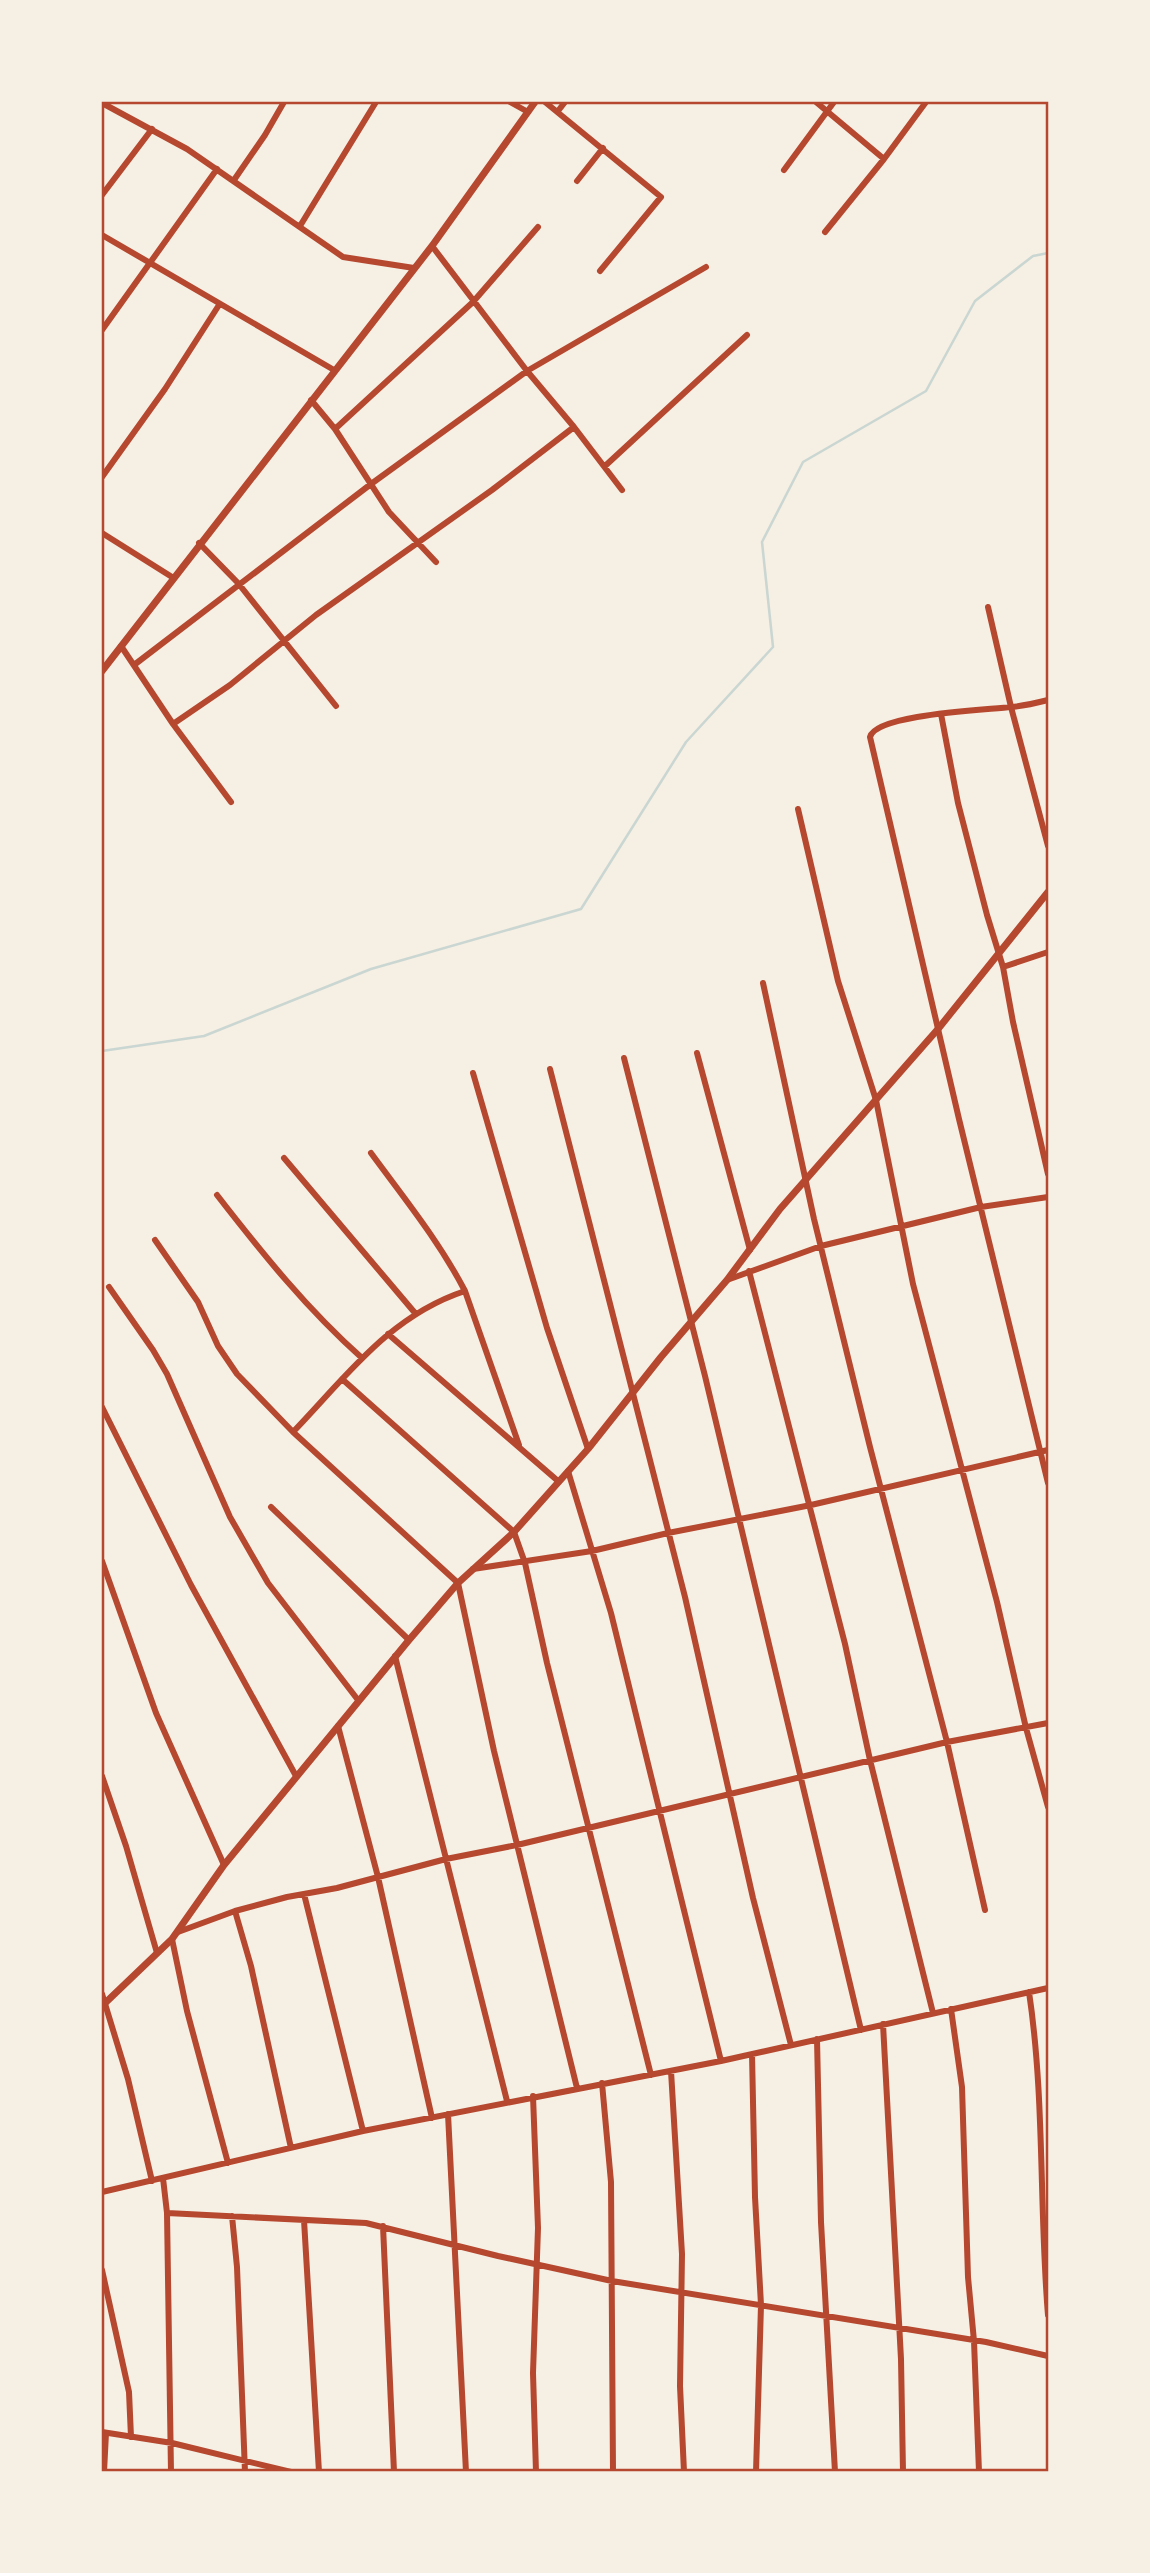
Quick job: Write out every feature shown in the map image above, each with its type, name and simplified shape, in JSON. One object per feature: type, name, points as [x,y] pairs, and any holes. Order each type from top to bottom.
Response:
[{"type":"street","points":[[234,180],[284,102]]},
{"type":"street","points":[[300,226],[376,102]]},
{"type":"street","points":[[510,102],[528,112]]},
{"type":"street","points":[[102,671],[172,577],[432,246],[535,102]]},
{"type":"street","points":[[545,102],[662,197],[600,271]]},
{"type":"street","points":[[558,111],[565,102]]},
{"type":"street","points":[[816,102],[884,159]]},
{"type":"street","points":[[784,170],[834,102]]},
{"type":"street","points":[[825,232],[926,102]]},
{"type":"street","points":[[102,103],[152,129],[234,180],[345,258],[414,268]]},
{"type":"street","points":[[102,195],[152,129]]},
{"type":"street","points":[[577,181],[603,148]]},
{"type":"street","points":[[102,330],[216,169]]},
{"type":"street","points":[[335,429],[473,302],[538,227]]},
{"type":"street","points":[[102,235],[334,370]]},
{"type":"street","points":[[432,246],[622,490]]},
{"type":"street","points":[[134,665],[371,484],[527,371],[706,267]]},
{"type":"street","points":[[102,477],[165,389],[219,305]]},
{"type":"street","points":[[605,466],[747,335]]},
{"type":"street","points":[[311,400],[335,429],[389,512],[436,562]]},
{"type":"street","points":[[173,724],[230,685],[285,639],[574,427]]},
{"type":"street","points":[[102,533],[172,577]]},
{"type":"street","points":[[199,543],[239,583],[336,706]]},
{"type":"street","points":[[988,607],[1048,846]]},
{"type":"street","points":[[121,646],[173,724],[231,802]]},
{"type":"street","points":[[1048,701],[941,714],[884,725],[872,731],[870,737],[1048,1483]]},
{"type":"street","points":[[941,714],[961,816],[1000,954],[1048,1174]]},
{"type":"street","points":[[798,809],[838,981],[876,1100],[913,1284],[1048,1807]]},
{"type":"street","points":[[103,2005],[175,1935],[224,1865],[394,1656],[458,1583],[514,1532],[588,1449],[805,1180],[938,1029],[1048,892]]},
{"type":"street","points":[[1003,967],[1048,952]]},
{"type":"street","points":[[763,983],[805,1180],[947,1742],[985,1910]]},
{"type":"street","points":[[697,1053],[750,1250]]},
{"type":"street","points":[[624,1058],[739,1518],[861,2029]]},
{"type":"street","points":[[550,1069],[634,1393],[753,1898],[791,2045]]},
{"type":"street","points":[[472,1073],[547,1328],[588,1449]]},
{"type":"street","points":[[371,1153],[436,1240],[465,1291],[519,1445]]},
{"type":"street","points":[[284,1158],[415,1312]]},
{"type":"street","points":[[217,1195],[269,1262],[311,1309],[362,1358]]},
{"type":"street","points":[[727,1280],[821,1246],[981,1207],[1048,1197]]},
{"type":"street","points":[[155,1240],[198,1302],[227,1362],[293,1432],[458,1583],[517,1845],[577,2088]]},
{"type":"street","points":[[749,1271],[811,1505],[870,1760],[933,2013]]},
{"type":"street","points":[[109,1287],[167,1374],[230,1517],[268,1583],[358,1700]]},
{"type":"street","points":[[293,1432],[388,1334],[415,1312],[465,1291]]},
{"type":"street","points":[[388,1334],[558,1481]]},
{"type":"street","points":[[342,1379],[514,1532],[525,1563],[651,2075]]},
{"type":"street","points":[[102,1407],[191,1585],[296,1776]]},
{"type":"street","points":[[473,1569],[592,1551],[811,1505],[1048,1450]]},
{"type":"street","points":[[568,1471],[611,1613],[721,2061]]},
{"type":"street","points":[[271,1507],[409,1640]]},
{"type":"street","points":[[102,1561],[156,1713],[224,1865]]},
{"type":"street","points":[[394,1656],[507,2101]]},
{"type":"street","points":[[175,1935],[235,1910],[947,1742],[1048,1723]]},
{"type":"street","points":[[338,1726],[378,1877],[432,2118]]},
{"type":"street","points":[[102,1776],[126,1846],[157,1953]]},
{"type":"street","points":[[304,1894],[363,2131]]},
{"type":"street","points":[[235,1910],[254,1978],[290,2148]]},
{"type":"street","points":[[175,1935],[187,2011],[228,2163]]},
{"type":"street","points":[[102,2192],[363,2131],[721,2061],[1048,1988]]},
{"type":"street","points":[[1029,1992],[1037,2054],[1048,2315]]},
{"type":"street","points":[[102,1994],[103,2005],[128,2079],[152,2181]]},
{"type":"street","points":[[951,2009],[962,2087],[968,2277],[974,2341],[979,2472]]},
{"type":"street","points":[[883,2024],[900,2329],[903,2472]]},
{"type":"street","points":[[817,2039],[826,2317],[835,2472]]},
{"type":"street","points":[[752,2054],[755,2197],[761,2305],[756,2472]]},
{"type":"street","points":[[671,2071],[681,2229],[680,2386],[684,2472]]},
{"type":"street","points":[[602,2083],[611,2182],[613,2472]]},
{"type":"street","points":[[533,2096],[538,2264],[534,2325],[536,2472]]},
{"type":"street","points":[[448,2114],[466,2472]]},
{"type":"street","points":[[163,2178],[167,2213],[172,2472]]},
{"type":"street","points":[[167,2213],[339,2221],[383,2226],[612,2281],[974,2341],[1048,2356]]},
{"type":"street","points":[[232,2216],[238,2292],[245,2472]]},
{"type":"street","points":[[304,2220],[319,2472]]},
{"type":"street","points":[[383,2226],[394,2472]]},
{"type":"street","points":[[102,2270],[129,2392],[131,2437]]},
{"type":"street","points":[[104,2472],[104,2433],[172,2443],[291,2472]]},
{"type":"waterway","points":[[102,1051],[204,1036],[371,969],[581,909],[686,742],[773,647],[762,542],[803,462],[926,391],[975,301],[1033,256],[1048,253]]}]
